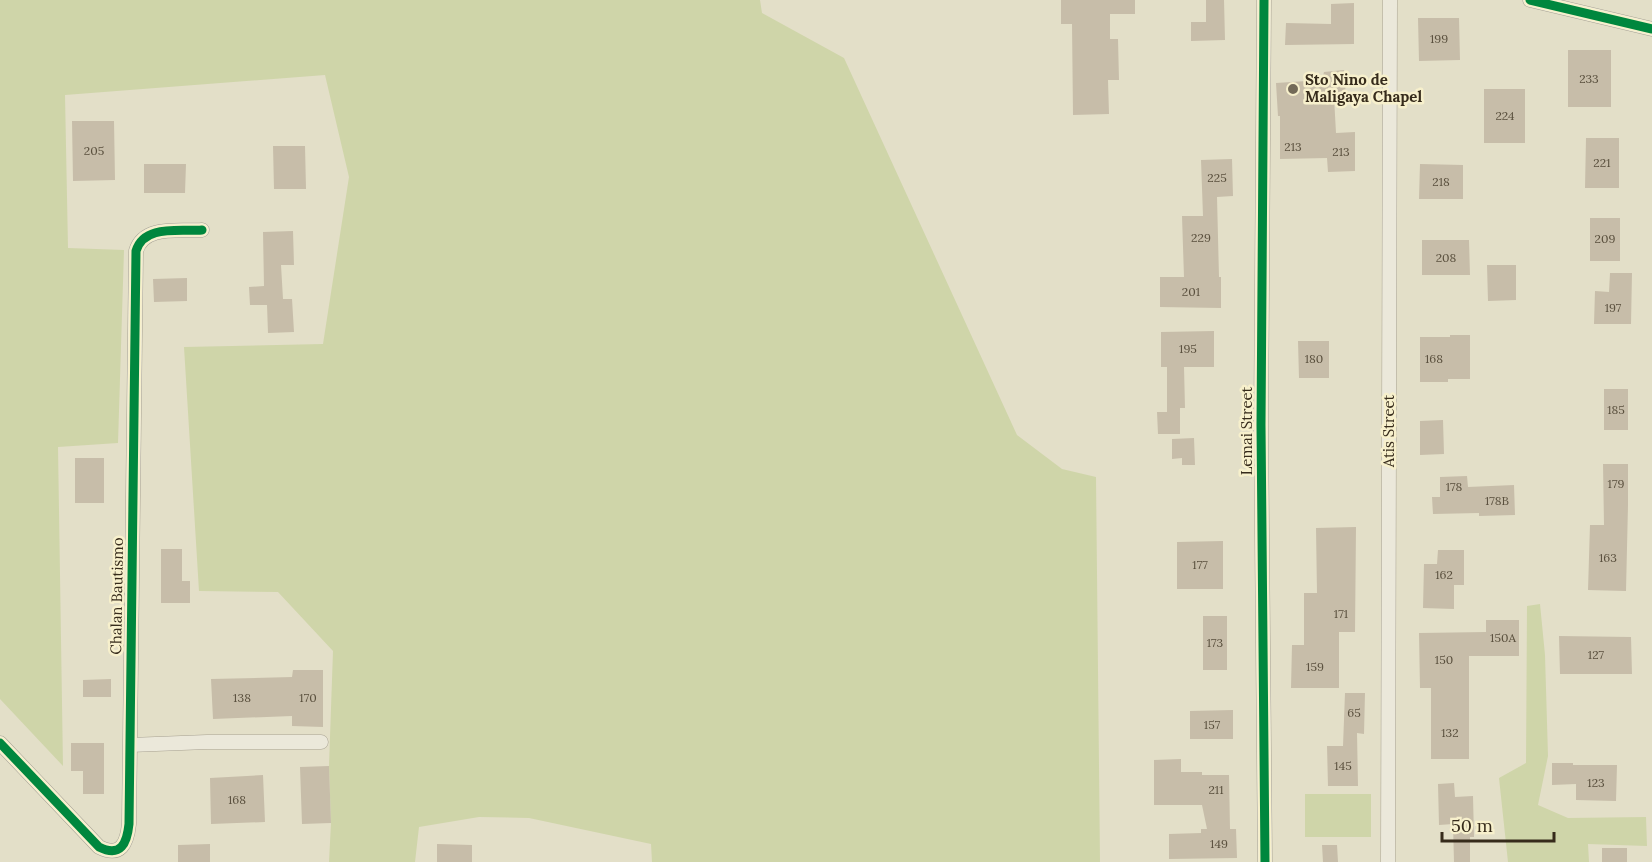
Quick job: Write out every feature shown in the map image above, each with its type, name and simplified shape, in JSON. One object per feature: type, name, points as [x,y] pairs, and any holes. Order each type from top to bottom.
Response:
[{"type":"street","name":"Lemai Street","points":[[1264,0],[1261,425],[1265,862]]},
{"type":"street","name":"Atis Street","points":[[1388,862],[1390,0]]},
{"type":"street","points":[[1530,0],[1652,29]]},
{"type":"street","name":"Chalan Bautismo","points":[[0,743],[95,844],[109,851],[119,849],[127,841],[135,251],[140,242],[150,234],[202,230]]},
{"type":"street","points":[[130,746],[207,742],[321,742]]},
{"type":"green space","points":[[0,0],[760,0],[762,13],[844,58],[1017,435],[1062,469],[1096,477],[1100,862],[652,862],[651,844],[529,818],[479,817],[419,827],[415,862],[329,862],[331,823],[329,766],[333,651],[278,592],[199,591],[184,347],[323,344],[349,177],[325,75],[65,95],[68,248],[124,250],[118,443],[58,447],[63,766],[0,699]]},
{"type":"green space","points":[[1540,604],[1545,655],[1548,756],[1538,805],[1568,818],[1646,817],[1647,846],[1588,844],[1589,862],[1508,862],[1499,778],[1526,763],[1527,606]]},
{"type":"green space","points":[[1305,794],[1371,794],[1371,837],[1305,837]]},
{"type":"building","points":[[1061,0],[1135,0],[1135,14],[1110,14],[1110,39],[1118,39],[1119,80],[1108,80],[1109,114],[1073,115],[1072,24],[1061,24]]},
{"type":"building","points":[[1206,0],[1224,0],[1225,40],[1191,41],[1191,22],[1206,22]]},
{"type":"building","points":[[1354,3],[1354,44],[1285,45],[1286,23],[1331,24],[1331,4]]},
{"type":"building","points":[[1418,18],[1459,18],[1460,60],[1419,61]]},
{"type":"building","points":[[1568,50],[1611,50],[1611,107],[1568,107]]},
{"type":"building","points":[[1344,70],[1346,97],[1334,97],[1336,133],[1355,132],[1355,171],[1328,172],[1327,158],[1280,159],[1280,116],[1278,116],[1276,83],[1322,80],[1324,72]]},
{"type":"building","points":[[1484,89],[1525,89],[1525,143],[1484,143]]},
{"type":"building","points":[[72,121],[114,121],[115,180],[73,181]]},
{"type":"building","points":[[1586,138],[1619,138],[1619,188],[1585,188]]},
{"type":"building","points":[[273,146],[305,146],[306,189],[274,189]]},
{"type":"building","points":[[1232,159],[1233,196],[1217,197],[1221,308],[1160,307],[1160,277],[1184,277],[1182,216],[1203,216],[1201,160]]},
{"type":"building","points":[[144,164],[186,164],[185,193],[144,193]]},
{"type":"building","points":[[1420,164],[1463,165],[1463,199],[1419,199]]},
{"type":"building","points":[[1590,218],[1620,218],[1620,261],[1590,261]]},
{"type":"building","points":[[293,231],[294,265],[281,265],[283,299],[292,299],[294,332],[268,333],[267,305],[250,305],[249,287],[264,286],[263,232]]},
{"type":"building","points":[[1422,240],[1469,240],[1470,275],[1422,275]]},
{"type":"building","points":[[1487,265],[1516,265],[1516,300],[1488,301]]},
{"type":"building","points":[[1610,273],[1632,273],[1631,324],[1594,324],[1595,291],[1609,292]]},
{"type":"building","points":[[187,278],[187,301],[154,302],[153,279]]},
{"type":"building","points":[[1214,331],[1214,367],[1184,367],[1185,408],[1180,408],[1180,434],[1158,434],[1157,412],[1167,412],[1167,367],[1161,367],[1161,332]]},
{"type":"building","points":[[1450,335],[1470,335],[1470,379],[1420,382],[1420,337],[1450,337]]},
{"type":"building","points":[[1298,341],[1329,341],[1329,378],[1299,378]]},
{"type":"building","points":[[1604,389],[1628,389],[1628,430],[1604,430]]},
{"type":"building","points":[[1443,420],[1444,454],[1420,455],[1420,421]]},
{"type":"building","points":[[1194,438],[1195,465],[1182,465],[1182,458],[1172,459],[1172,439]]},
{"type":"building","points":[[75,458],[104,458],[104,503],[75,503]]},
{"type":"building","points":[[1603,464],[1628,464],[1626,591],[1588,590],[1590,525],[1604,525]]},
{"type":"building","points":[[1467,476],[1468,487],[1514,485],[1515,515],[1433,514],[1432,497],[1440,497],[1440,477]]},
{"type":"building","points":[[1356,527],[1355,632],[1339,632],[1339,688],[1291,688],[1292,645],[1304,645],[1304,593],[1317,593],[1316,528]]},
{"type":"building","points":[[1223,541],[1223,589],[1177,589],[1177,542]]},
{"type":"building","points":[[161,549],[182,549],[182,581],[190,581],[190,603],[161,603]]},
{"type":"building","points":[[1438,550],[1464,550],[1464,585],[1454,585],[1454,609],[1423,608],[1424,564],[1437,564]]},
{"type":"building","points":[[1203,616],[1227,616],[1227,670],[1203,670]]},
{"type":"building","points":[[1486,620],[1519,620],[1519,656],[1469,656],[1469,759],[1431,759],[1431,688],[1420,688],[1419,633],[1486,632]]},
{"type":"building","points":[[1559,636],[1631,637],[1632,674],[1560,674]]},
{"type":"building","points":[[293,670],[323,670],[323,727],[292,726],[292,716],[213,719],[211,679],[292,677]]},
{"type":"building","points":[[111,679],[111,697],[83,697],[83,680]]},
{"type":"building","points":[[1345,693],[1365,693],[1364,734],[1357,733],[1358,786],[1328,786],[1327,746],[1343,746]]},
{"type":"building","points":[[1233,710],[1233,739],[1190,739],[1190,711]]},
{"type":"building","points":[[71,743],[104,743],[104,794],[83,794],[83,771],[71,771]]},
{"type":"building","points":[[1181,759],[1181,772],[1229,775],[1230,829],[1236,829],[1237,858],[1169,859],[1169,834],[1201,833],[1201,829],[1207,829],[1202,805],[1154,805],[1154,760]]},
{"type":"building","points":[[1552,763],[1617,765],[1616,801],[1576,800],[1576,784],[1552,785]]},
{"type":"building","points":[[329,766],[331,823],[302,824],[300,767]]},
{"type":"building","points":[[263,775],[265,822],[211,824],[210,778]]},
{"type":"building","points":[[1454,783],[1455,797],[1473,796],[1474,837],[1470,837],[1470,862],[1454,862],[1453,824],[1439,825],[1438,784]]},
{"type":"building","points":[[210,844],[210,862],[178,862],[178,845]]},
{"type":"building","points":[[437,844],[472,845],[472,862],[437,862]]},
{"type":"building","points":[[1322,845],[1337,845],[1338,862],[1323,862]]},
{"type":"building","points":[[1602,848],[1627,848],[1627,862],[1602,862]]},
{"type":"cycle path","points":[[1264,0],[1261,425],[1265,862]]},
{"type":"cycle path","points":[[1530,0],[1652,29]]},
{"type":"cycle path","points":[[0,743],[99,847],[113,851],[122,847],[127,837],[129,824],[136,251],[140,242],[155,233],[202,230]]},
{"type":"place","name":"Sto Nino de Maligaya Chapel","points":[[1293,89]]}]
